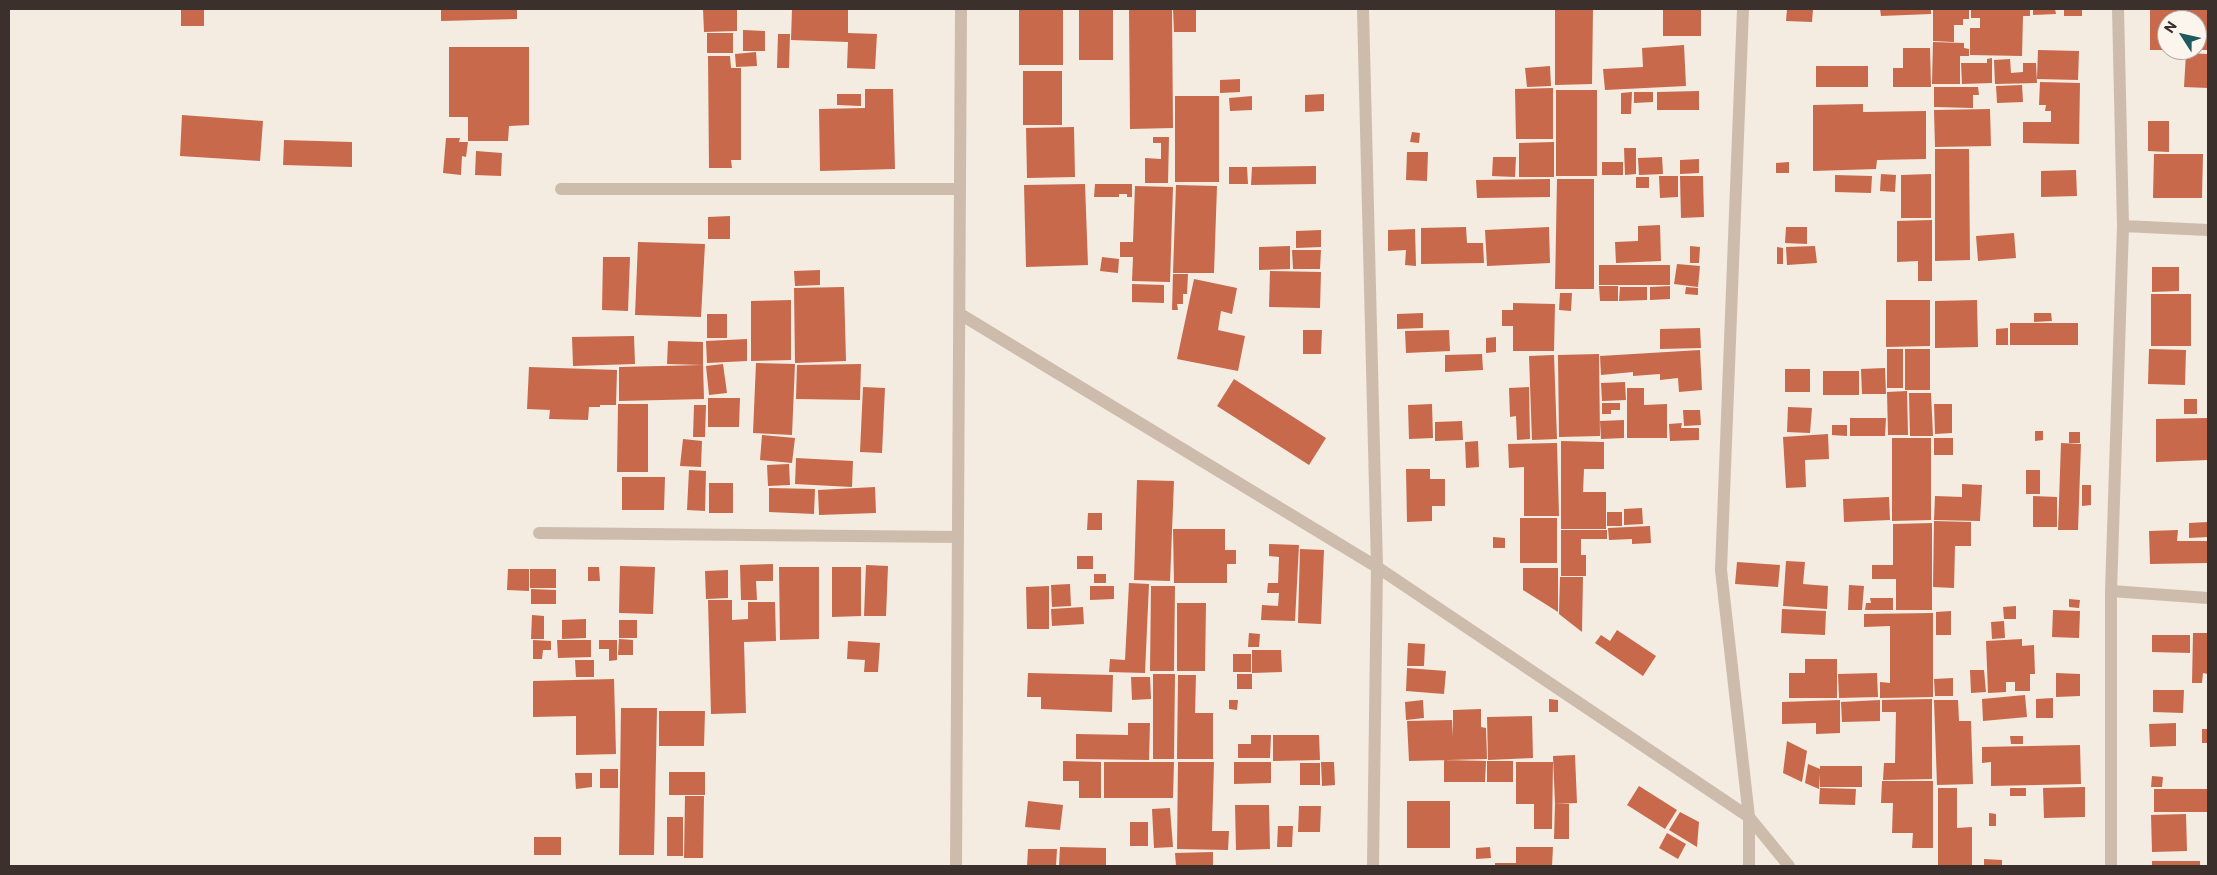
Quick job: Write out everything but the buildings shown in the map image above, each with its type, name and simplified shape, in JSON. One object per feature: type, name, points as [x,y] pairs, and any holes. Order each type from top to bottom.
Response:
[{"type":"street","points":[[956,866],[961,9]]},
{"type":"street","points":[[1363,9],[1377,567],[1373,866]]},
{"type":"street","points":[[1743,9],[1721,570],[1749,817],[1748,866]]},
{"type":"street","points":[[2111,866],[2111,591],[2123,226],[2118,9]]},
{"type":"street","points":[[561,189],[960,189]]},
{"type":"street","points":[[2123,226],[2208,230]]},
{"type":"street","points":[[960,314],[1377,567],[1749,817],[1789,866]]},
{"type":"street","points":[[539,533],[958,537]]},
{"type":"street","points":[[2111,591],[2208,598]]}]
